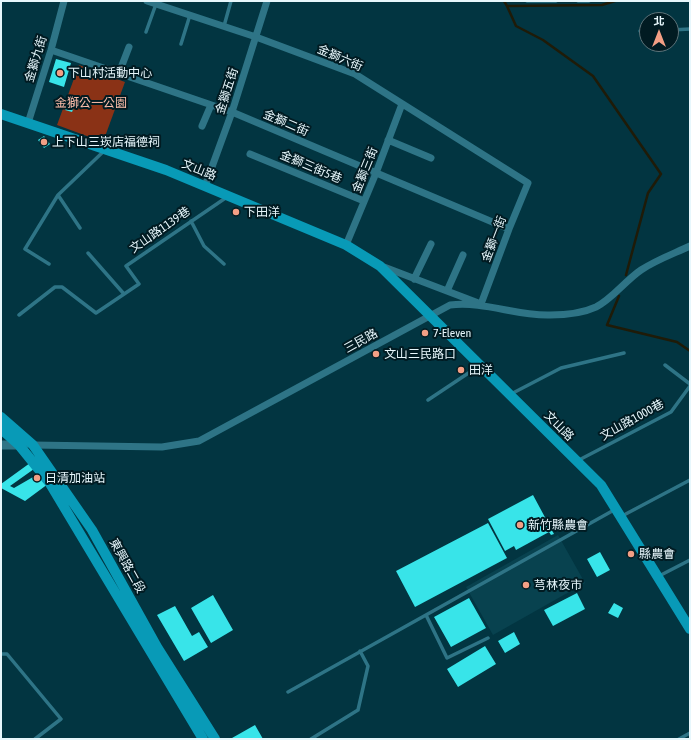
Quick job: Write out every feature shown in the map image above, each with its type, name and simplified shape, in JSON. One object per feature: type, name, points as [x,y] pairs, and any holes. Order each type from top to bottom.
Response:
[{"type":"main road","name":"文山路","points":[[1,114],[166,170],[346,245],[380,266],[600,485],[619,512],[690,629]]},
{"type":"main road","name":"東興路二段","points":[[1,416],[33,445],[92,530],[203,739]]},
{"type":"main road","name":"東興路二段","points":[[1,429],[18,445],[48,482],[170,675],[215,739]]},
{"type":"street","name":"金獅九街","points":[[28,123],[51,50],[64,1]]},
{"type":"street","name":"金獅六街","points":[[147,1],[256,37],[355,74],[528,183]]},
{"type":"street","name":"金獅五街","points":[[205,186],[232,112],[268,1]]},
{"type":"street","points":[[119,73],[129,47]]},
{"type":"street","name":"金獅二街","points":[[51,50],[232,112],[509,229]]},
{"type":"street","name":"金獅三街","points":[[346,245],[376,173],[402,104]]},
{"type":"street","points":[[202,126],[211,105]]},
{"type":"street","points":[[388,140],[431,158]]},
{"type":"street","name":"金獅三街5巷","points":[[250,154],[364,201]]},
{"type":"street","name":"金獅一街","points":[[481,304],[528,183]]},
{"type":"street","points":[[414,279],[431,244]]},
{"type":"street","name":"三民路","points":[[33,445],[162,447],[182,445],[199,441],[450,305],[481,304],[518,313],[551,315],[577,312],[596,307],[641,270],[662,258],[690,246]]},
{"type":"street","points":[[447,291],[463,255]]},
{"type":"street","name":"文山路","points":[[380,266],[481,304]]},
{"type":"street","points":[[1,445],[33,445]]},
{"type":"lane","points":[[224,26],[231,1]]},
{"type":"lane","points":[[527,1],[556,1]]},
{"type":"lane","points":[[578,1],[589,1]]},
{"type":"lane","points":[[146,32],[156,4]]},
{"type":"lane","points":[[181,44],[190,15]]},
{"type":"lane","points":[[679,30],[690,29]]},
{"type":"lane","points":[[49,264],[25,249],[58,195],[105,150]]},
{"type":"lane","points":[[58,195],[80,228]]},
{"type":"lane","name":"文山路1139巷","points":[[19,315],[55,287],[62,286],[96,313],[140,284],[126,266],[228,196]]},
{"type":"lane","points":[[191,222],[204,246],[224,264]]},
{"type":"lane","points":[[88,253],[124,294]]},
{"type":"lane","points":[[510,395],[561,368],[624,353]]},
{"type":"lane","name":"文山路1000巷","points":[[576,462],[671,412],[690,385],[665,365]]},
{"type":"lane","points":[[428,400],[479,366]]},
{"type":"lane","points":[[288,692],[426,615],[619,512],[690,480]]},
{"type":"lane","points":[[658,577],[690,560]]},
{"type":"lane","points":[[426,615],[447,658],[488,638]]},
{"type":"lane","points":[[311,738],[358,710],[368,666],[360,651]]},
{"type":"lane","points":[[1,654],[7,654],[61,719],[35,739]]},
{"type":"lane","points":[[679,739],[690,733]]},
{"type":"shaded area","name":"芎林夜市","points":[[558,535],[585,583],[493,635],[466,587]]},
{"type":"green space","name":"金獅公一公園","points":[[79,65],[125,82],[103,142],[57,125]]},
{"type":"building","name":"下山村活動中心","points":[[56,59],[71,63],[64,87],[49,82]]},
{"type":"building","points":[[68,102],[75,105],[72,112],[65,110]]},
{"type":"building","name":"上下山三崁店福德祠","points":[[44,136],[50,144],[44,148],[38,140]]},
{"type":"building","name":"日清加油站","points":[[30,463],[34,469],[10,486],[14,488],[40,473],[48,484],[25,501],[1,488],[1,484]]},
{"type":"building","name":"新竹縣農會","points":[[533,495],[554,534],[551,535],[549,532],[516,550],[514,546],[505,551],[488,519]]},
{"type":"building","points":[[488,523],[507,558],[415,607],[396,571]]},
{"type":"building","points":[[600,552],[610,570],[597,577],[587,559]]},
{"type":"building","points":[[577,593],[585,609],[553,626],[544,610]]},
{"type":"building","points":[[213,595],[233,630],[211,643],[191,608]]},
{"type":"building","points":[[469,598],[486,628],[451,647],[434,617]]},
{"type":"building","points":[[614,603],[623,608],[618,618],[608,613]]},
{"type":"building","points":[[175,606],[192,636],[199,632],[208,647],[184,661],[157,615]]},
{"type":"building","points":[[514,632],[520,644],[505,653],[498,641]]},
{"type":"building","points":[[485,646],[496,664],[458,687],[447,669]]},
{"type":"building","points":[[255,725],[263,739],[232,738]]},
{"type":"waterway","points":[[504,1],[507,6],[602,5],[615,1]]},
{"type":"waterway","points":[[507,6],[516,26],[543,40],[593,76],[661,174],[648,193],[626,275]]},
{"type":"waterway","points":[[619,296],[607,325],[677,342],[690,351]]},
{"type":"place","name":"下山村活動中心","points":[[60,73]]},
{"type":"place","name":"上下山三崁店福德祠","points":[[44,142]]},
{"type":"place","name":"下田洋","points":[[236,212]]},
{"type":"place","name":"7-Eleven","points":[[425,333]]},
{"type":"place","name":"文山三民路口","points":[[376,354]]},
{"type":"place","name":"田洋","points":[[461,370]]},
{"type":"place","name":"日清加油站","points":[[37,478]]},
{"type":"place","name":"新竹縣農會","points":[[520,525]]},
{"type":"place","name":"縣農會","points":[[631,554]]},
{"type":"place","name":"芎林夜市","points":[[526,585]]}]
